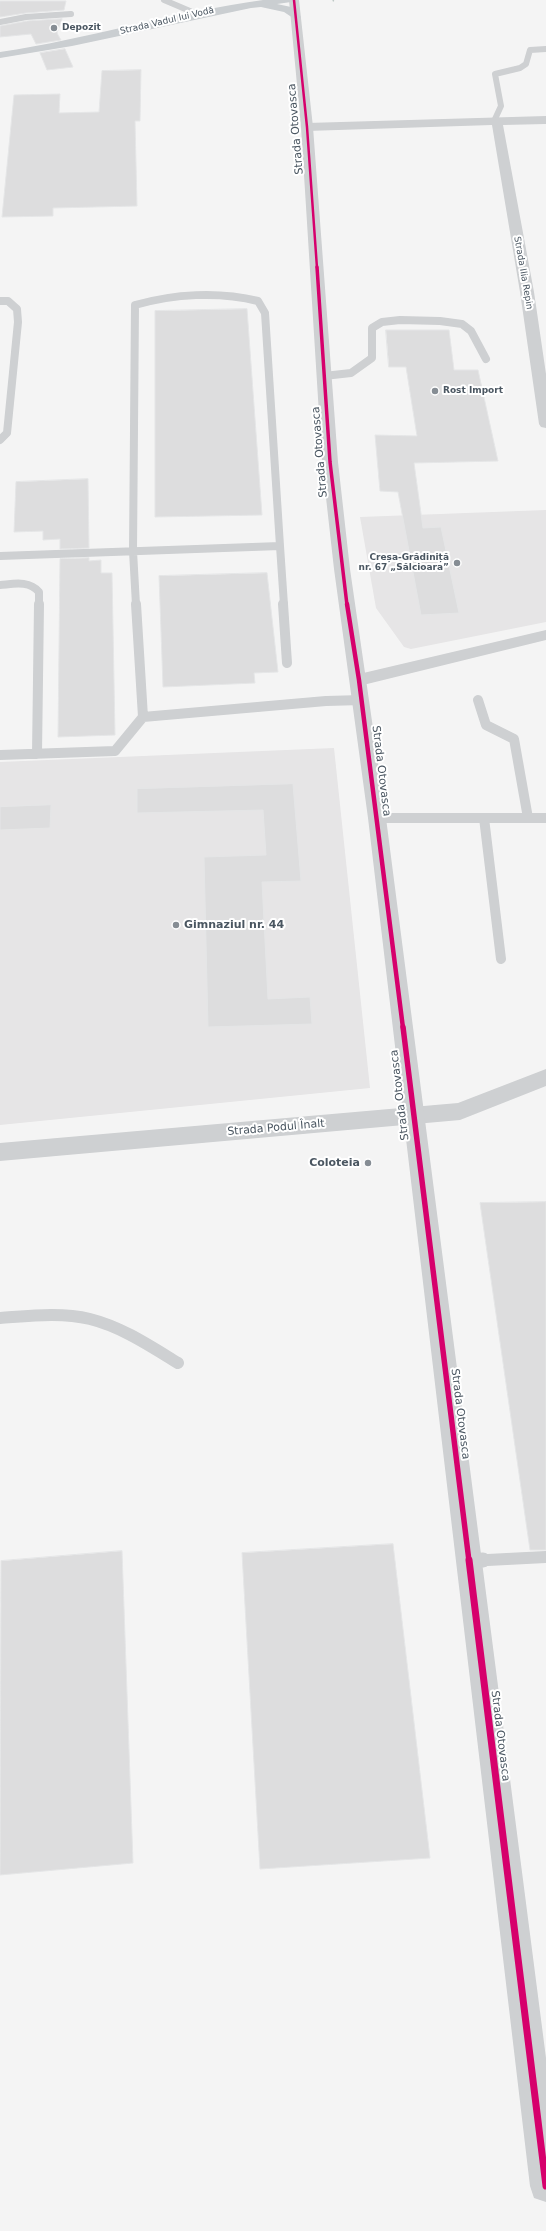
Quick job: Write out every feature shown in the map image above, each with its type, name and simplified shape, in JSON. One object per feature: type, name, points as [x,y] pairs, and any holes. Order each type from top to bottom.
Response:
[{"type":"main road","name":"Strada Vadul lui Vodă","points":[[0,55],[55,47],[229,7],[287,0]]},
{"type":"main road","points":[[122,32],[256,7],[283,8],[291,11],[296,17]]},
{"type":"street","name":"Strada Otovasca","points":[[294,0],[307,127],[324,376],[342,569],[378,818],[413,1115],[546,2186]]},
{"type":"street","points":[[307,127],[546,120]]},
{"type":"street","name":"Strada Ilia Repin","points":[[497,122],[518,247],[534,292],[546,424]]},
{"type":"street","points":[[359,680],[546,635]]},
{"type":"street","name":"Strada Podul Înalt","points":[[0,1152],[460,1111],[546,1077]]},
{"type":"lane","points":[[164,0],[198,14]]},
{"type":"lane","points":[[0,22],[26,17],[71,14]]},
{"type":"lane","points":[[497,122],[495,119],[501,106],[496,74],[520,68],[526,64],[530,50],[546,49]]},
{"type":"lane","points":[[0,756],[115,750],[143,717],[133,551],[135,305],[163,297],[234,295],[258,301],[265,313],[287,663]]},
{"type":"lane","points":[[0,301],[8,301],[17,309],[18,322],[7,433],[0,440]]},
{"type":"lane","points":[[324,376],[351,373],[372,358],[372,328],[383,321],[405,319],[466,325],[475,333],[480,353],[486,359]]},
{"type":"lane","points":[[0,556],[280,546]]},
{"type":"lane","points":[[0,585],[28,584],[36,587],[39,592],[36,754]]},
{"type":"lane","points":[[143,717],[326,701],[362,700]]},
{"type":"lane","points":[[478,700],[486,725],[514,739],[528,818]]},
{"type":"lane","points":[[378,818],[546,818]]},
{"type":"lane","points":[[484,818],[502,959]]},
{"type":"lane","points":[[0,1318],[88,1319],[109,1325],[152,1346],[178,1363]]},
{"type":"lane","points":[[468,1561],[546,1557]]},
{"type":"shaded area","name":"Creșa-Grădiniță nr. 67 „Sălcioara”","points":[[546,510],[546,622],[411,649],[404,647],[376,608],[360,517]]},
{"type":"shaded area","name":"Gimnaziul nr. 44","points":[[334,748],[370,1088],[0,1125],[0,762]]},
{"type":"building","points":[[0,1],[66,1],[64,10],[0,17]]},
{"type":"building","points":[[62,19],[57,33],[61,40],[36,44],[31,34],[0,37],[0,26],[27,21]]},
{"type":"building","points":[[65,49],[73,67],[47,70],[40,53]]},
{"type":"building","points":[[141,70],[140,121],[135,121],[137,206],[53,208],[53,216],[2,217],[14,95],[60,94],[59,113],[99,112],[102,71]]},
{"type":"building","points":[[247,309],[262,515],[155,517],[155,311]]},
{"type":"building","points":[[386,330],[449,330],[454,370],[478,370],[498,461],[414,463],[423,528],[441,527],[459,613],[421,615],[398,492],[380,491],[375,435],[417,436],[406,367],[389,367]]},
{"type":"building","points":[[88,479],[89,548],[60,549],[60,539],[43,540],[43,531],[14,532],[16,482]]},
{"type":"building","points":[[89,558],[89,561],[101,560],[101,573],[112,573],[115,735],[58,737],[60,559]]},
{"type":"building","points":[[267,573],[278,672],[254,673],[255,683],[163,687],[159,576]]},
{"type":"building","points":[[293,784],[301,881],[262,882],[268,999],[310,997],[312,1024],[208,1027],[204,857],[266,855],[263,810],[137,813],[137,789]]},
{"type":"building","points":[[51,805],[50,828],[0,830],[0,807]]},
{"type":"building","points":[[546,1202],[546,1550],[530,1550],[480,1203]]},
{"type":"building","points":[[393,1544],[430,1858],[260,1869],[242,1553]]},
{"type":"building","points":[[122,1551],[133,1863],[0,1875],[1,1561]]},
{"type":"cycle path","points":[[294,0],[307,127],[330,462],[342,569],[359,680],[377,818],[546,2186]]},
{"type":"place","name":"Depozit","points":[[54,28]]},
{"type":"place","name":"Rost Import","points":[[435,391]]},
{"type":"place","name":"Creșa-Grădiniță nr. 67 „Sălcioara”","points":[[457,563]]},
{"type":"place","name":"Gimnaziul nr. 44","points":[[176,925]]},
{"type":"place","name":"Coloteia","points":[[368,1163]]}]
